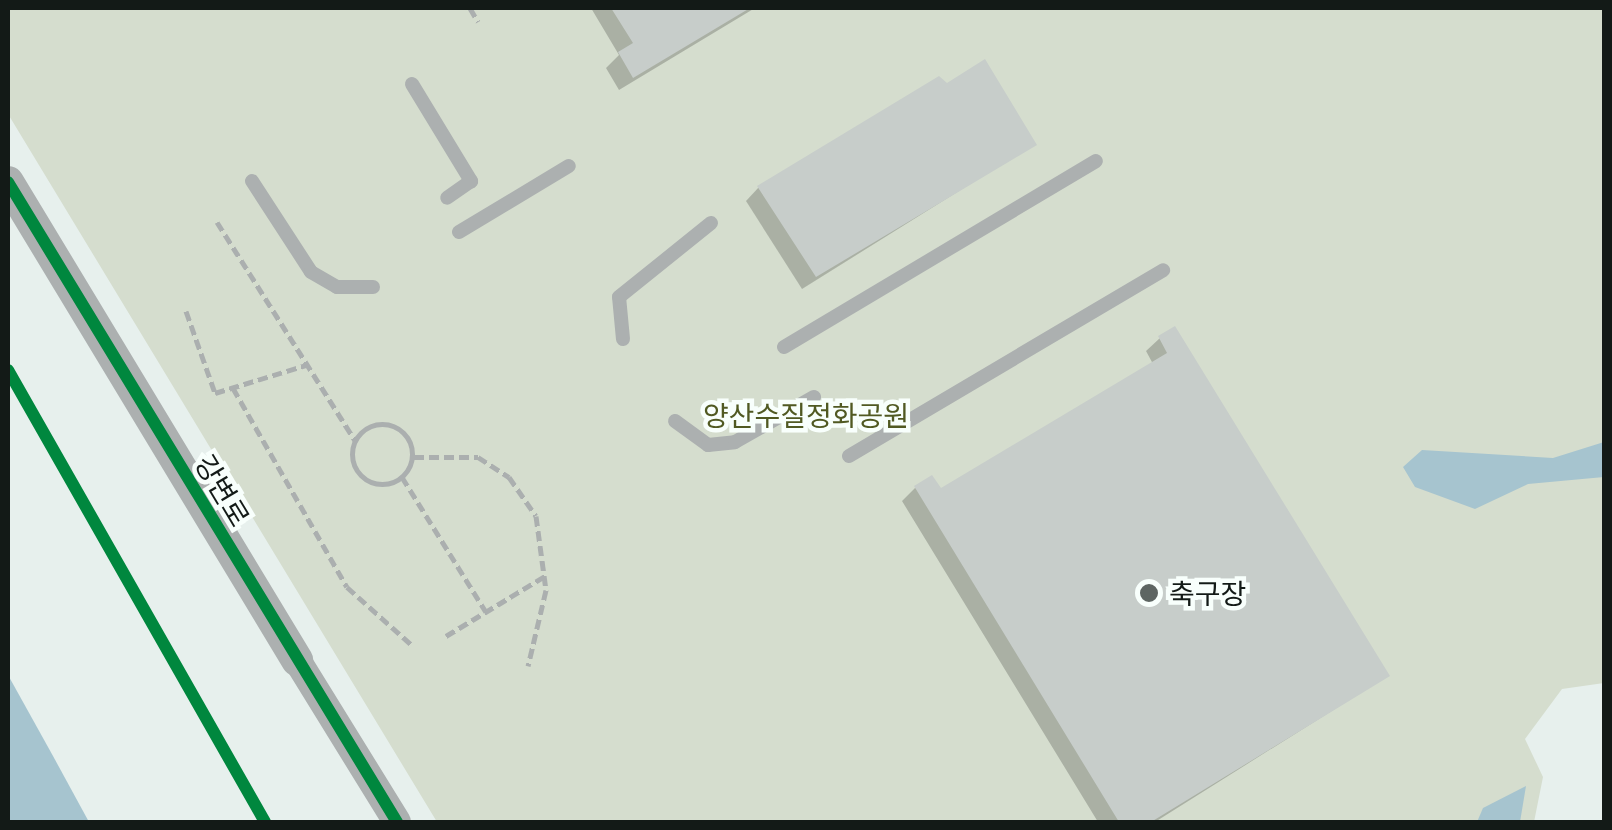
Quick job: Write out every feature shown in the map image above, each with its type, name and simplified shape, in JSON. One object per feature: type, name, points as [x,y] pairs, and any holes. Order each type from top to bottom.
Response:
[{"type":"street","name":"강변로","points":[[8,182],[397,822]]},
{"type":"lane","points":[[412,84],[471,181],[447,198]]},
{"type":"lane","points":[[784,347],[1096,161]]},
{"type":"lane","points":[[459,232],[569,166]]},
{"type":"lane","points":[[252,181],[311,272],[336,287],[373,287]]},
{"type":"lane","points":[[623,339],[620,297],[710,223]]},
{"type":"lane","points":[[849,456],[1162,270]]},
{"type":"lane","points":[[675,422],[708,445],[735,442],[814,397]]},
{"type":"path","points":[[470,8],[478,22]]},
{"type":"path","points":[[217,222],[356,440],[361,476],[382,485],[402,477],[414,457]]},
{"type":"path","points":[[186,310],[215,393],[306,365]]},
{"type":"path","points":[[8,370],[265,822]]},
{"type":"path","points":[[233,388],[347,587],[413,646]]},
{"type":"path","points":[[356,440],[391,426],[414,457]]},
{"type":"path","points":[[414,457],[465,454],[509,477],[536,516],[546,576],[543,628],[528,666]]},
{"type":"path","points":[[402,477],[486,612]]},
{"type":"path","points":[[446,636],[546,576]]},
{"type":"green space","name":"양산수질정화공원","points":[[8,8],[1604,8],[1604,683],[1562,689],[1525,739],[1543,777],[1534,822],[437,822],[8,114]]},
{"type":"water","points":[[1604,442],[1604,477],[1528,484],[1475,509],[1415,487],[1403,467],[1422,450],[1553,458]]},
{"type":"water","points":[[8,675],[53,756],[89,822],[8,822]]},
{"type":"water","points":[[1526,786],[1520,822],[1477,822],[1483,808]]},
{"type":"building","points":[[611,8],[750,8],[633,78],[618,52],[633,43]]},
{"type":"building","points":[[985,59],[1037,145],[816,277],[757,186],[939,76],[947,83]]},
{"type":"building","name":"축구장","points":[[1175,326],[1390,676],[1151,822],[1119,822],[914,486],[932,475],[941,488],[1167,353],[1158,336]]},
{"type":"cycle path","points":[[8,182],[397,822]]},
{"type":"cycle path","points":[[8,370],[265,822]]},
{"type":"place","name":"축구장","points":[[1149,593]]}]
